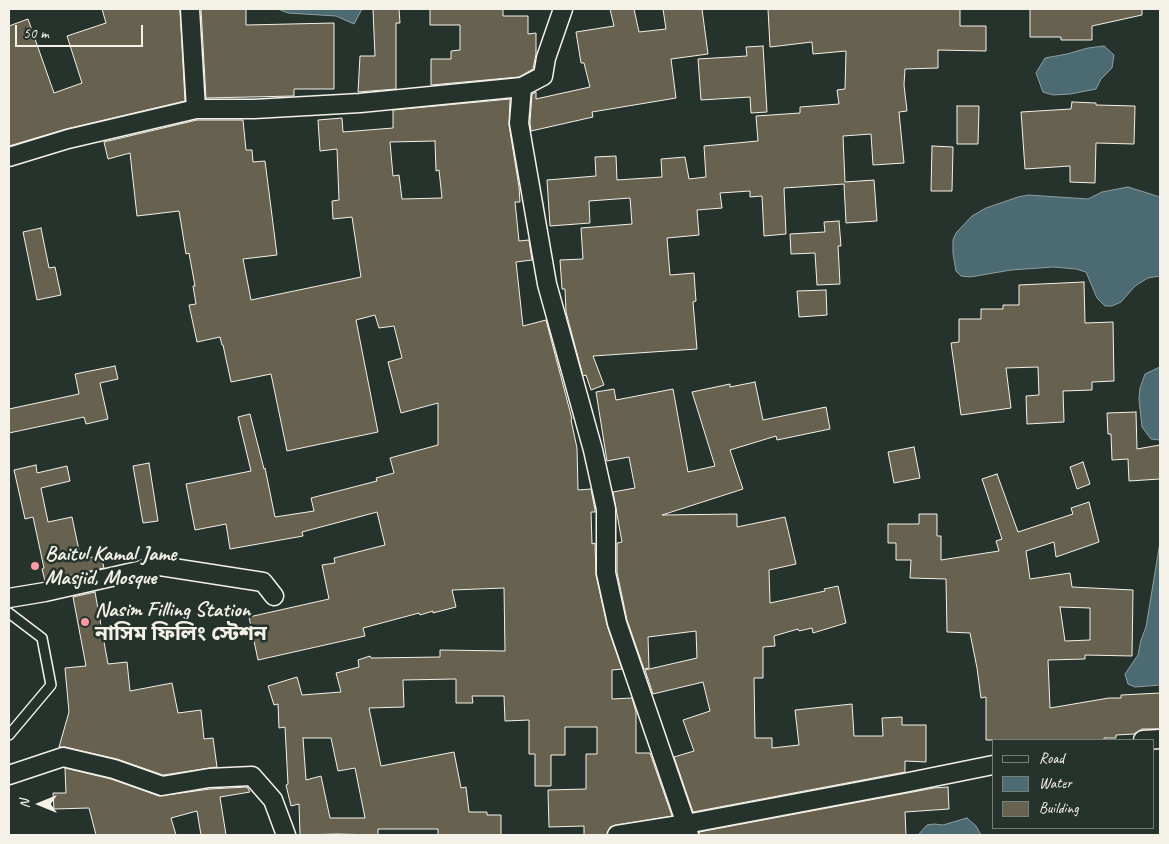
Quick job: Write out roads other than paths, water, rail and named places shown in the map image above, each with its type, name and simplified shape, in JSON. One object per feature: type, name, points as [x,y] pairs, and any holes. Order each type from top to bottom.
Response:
[{"type":"street","points":[[190,9],[196,109]]},
{"type":"street","points":[[9,157],[68,140],[196,109],[254,109],[360,103],[522,87],[543,76],[546,58],[563,9]]},
{"type":"street","points":[[522,87],[519,123],[547,284],[593,450],[606,509],[606,573],[617,623],[687,830]]},
{"type":"street","points":[[9,598],[45,592],[160,566],[264,582],[274,596]]},
{"type":"street","points":[[9,775],[63,757],[114,769],[162,786],[209,778],[252,776],[273,800],[286,835]]},
{"type":"street","points":[[617,835],[687,830],[992,765]]},
{"type":"lane","points":[[9,613],[42,638],[51,685],[9,735]]},
{"type":"water","points":[[278,9],[362,9],[354,24],[336,16],[288,13]]},
{"type":"water","points":[[1104,46],[1114,55],[1112,68],[1101,79],[1096,89],[1053,95],[1043,92],[1036,73],[1045,58]]},
{"type":"water","points":[[1128,187],[1160,197],[1160,276],[1148,278],[1135,286],[1121,302],[1112,306],[1105,306],[1097,298],[1086,272],[1076,269],[1053,267],[1011,270],[970,277],[961,276],[956,271],[953,240],[956,233],[972,216],[986,208],[1028,195],[1088,199],[1102,192]]},
{"type":"water","points":[[1160,367],[1160,440],[1151,439],[1142,427],[1139,399],[1140,388],[1145,374]]},
{"type":"water","points":[[1160,542],[1160,685],[1135,687],[1128,684],[1125,674],[1138,655],[1146,627]]},
{"type":"water","points":[[967,818],[976,826],[981,835],[918,835],[927,825],[943,825]]},
{"type":"place","name":"Baitul Kamal Jame Masjid, Mosque","points":[[35,566]]},
{"type":"place","name":"Nasim Filling Station নাসিম ফিলিং স্টেশন","points":[[85,622]]}]
